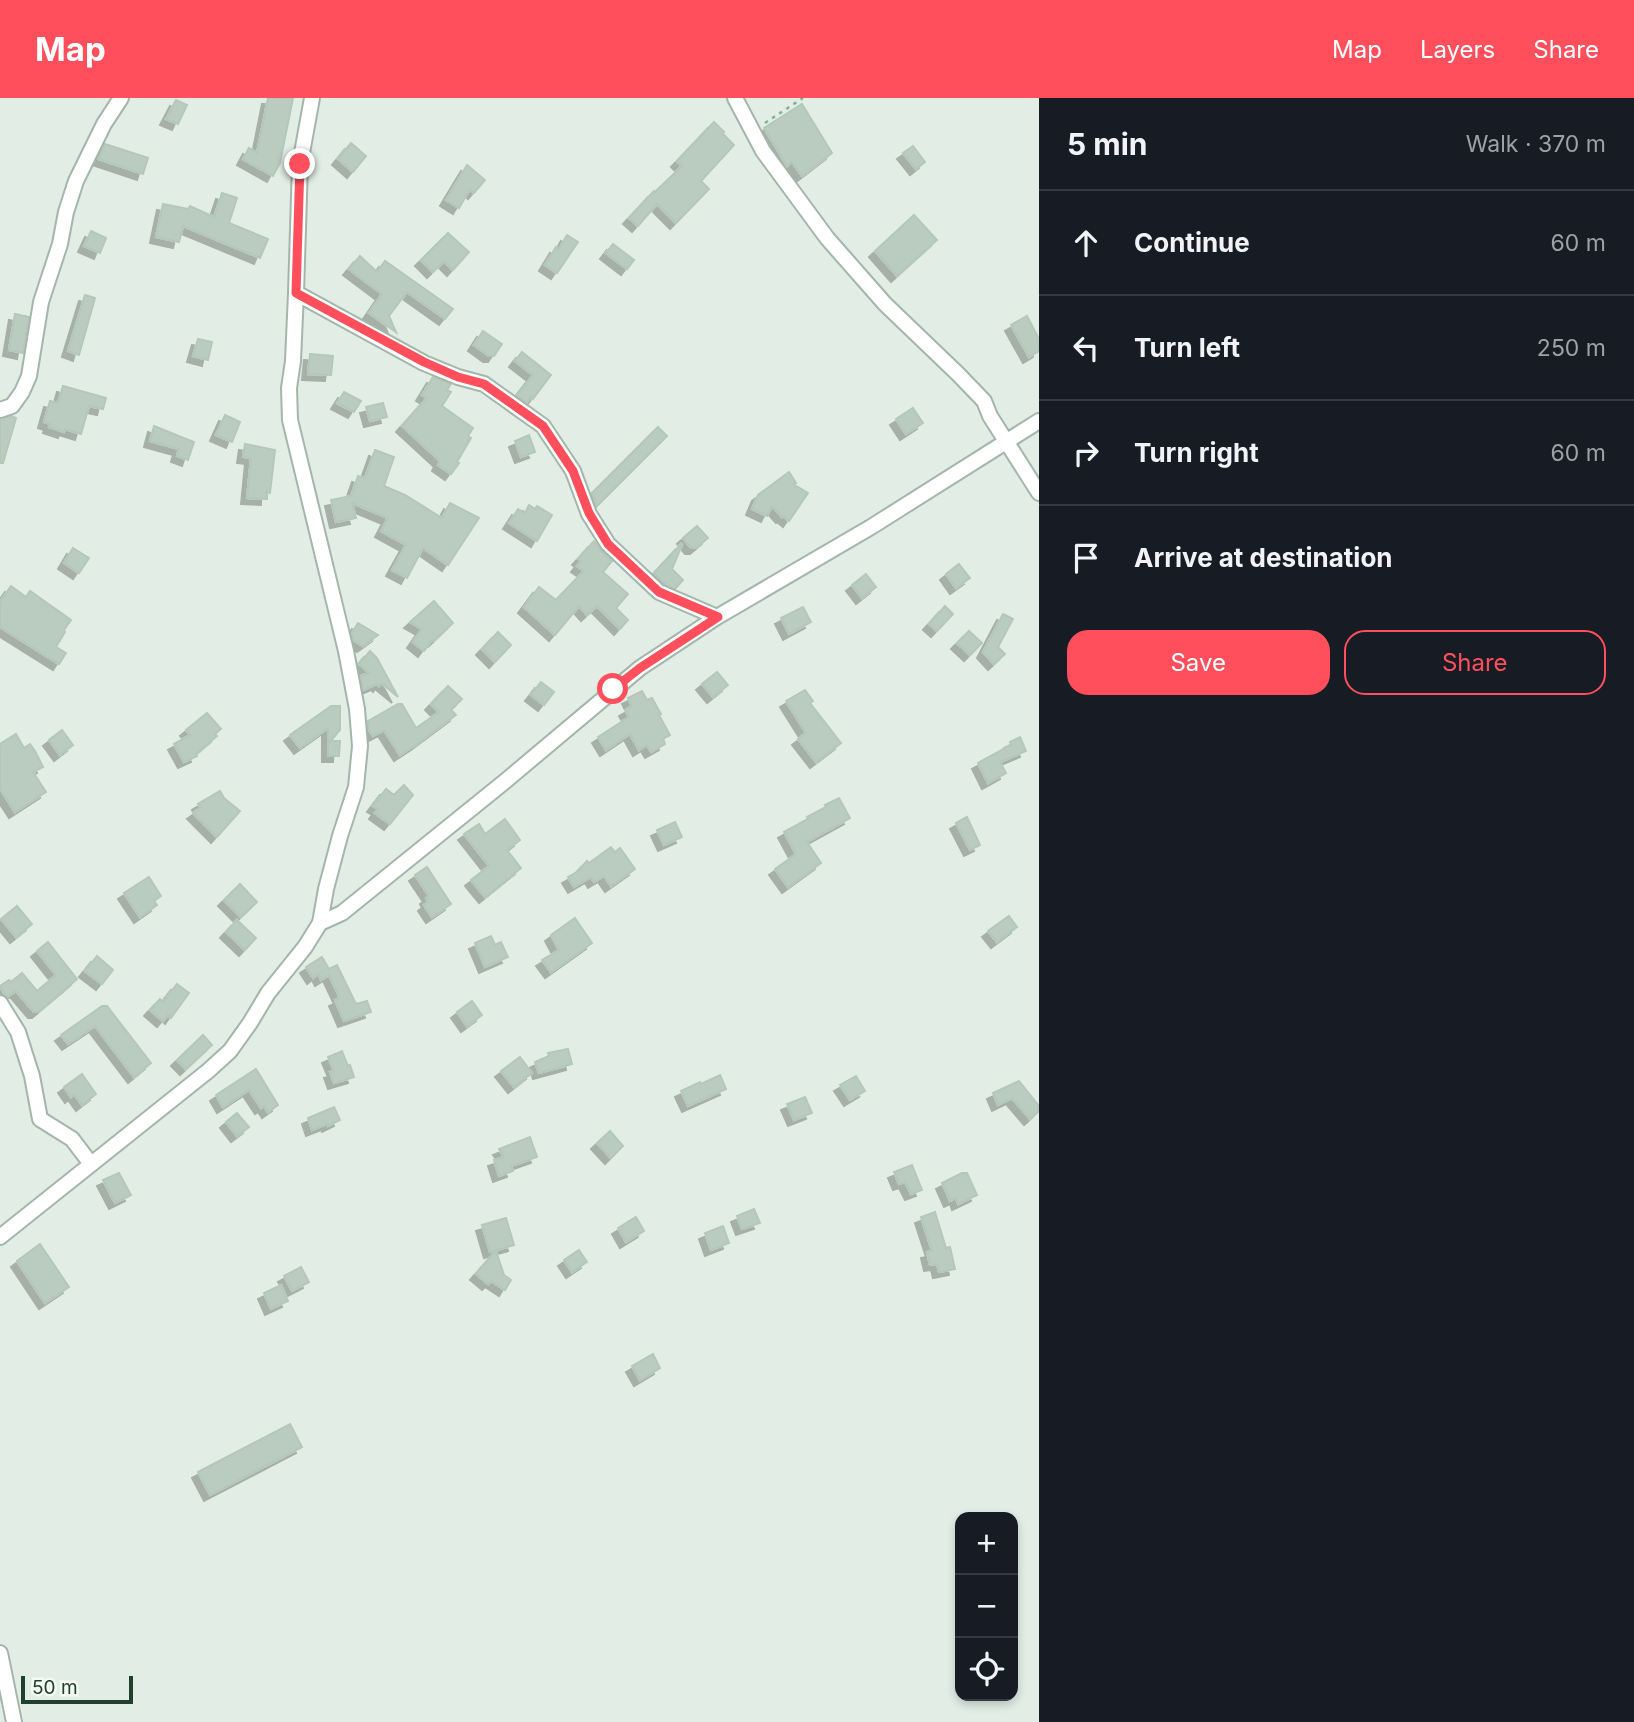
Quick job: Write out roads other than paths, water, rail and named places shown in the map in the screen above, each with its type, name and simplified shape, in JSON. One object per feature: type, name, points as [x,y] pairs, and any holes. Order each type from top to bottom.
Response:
[{"type":"street","points":[[0,410],[12,406],[29,376],[41,302],[60,244],[76,181],[104,124],[121,98]]},
{"type":"street","points":[[0,1237],[230,1051],[268,993],[305,947],[320,923],[340,836],[356,787],[360,746],[357,709],[346,651],[290,420],[289,388],[293,362],[300,164],[312,98]]},
{"type":"street","points":[[735,98],[770,161],[828,238],[885,304],[984,401],[990,416],[1039,493]]},
{"type":"street","points":[[296,293],[424,362],[458,377],[484,384],[543,426],[573,471],[589,513],[608,544],[659,592],[718,617]]},
{"type":"street","points":[[320,923],[342,913],[640,668],[718,617],[871,527],[1039,421]]},
{"type":"street","points":[[0,1003],[18,1032],[32,1076],[40,1119],[72,1139],[91,1164]]},
{"type":"street","points":[[0,1653],[14,1722]]}]
